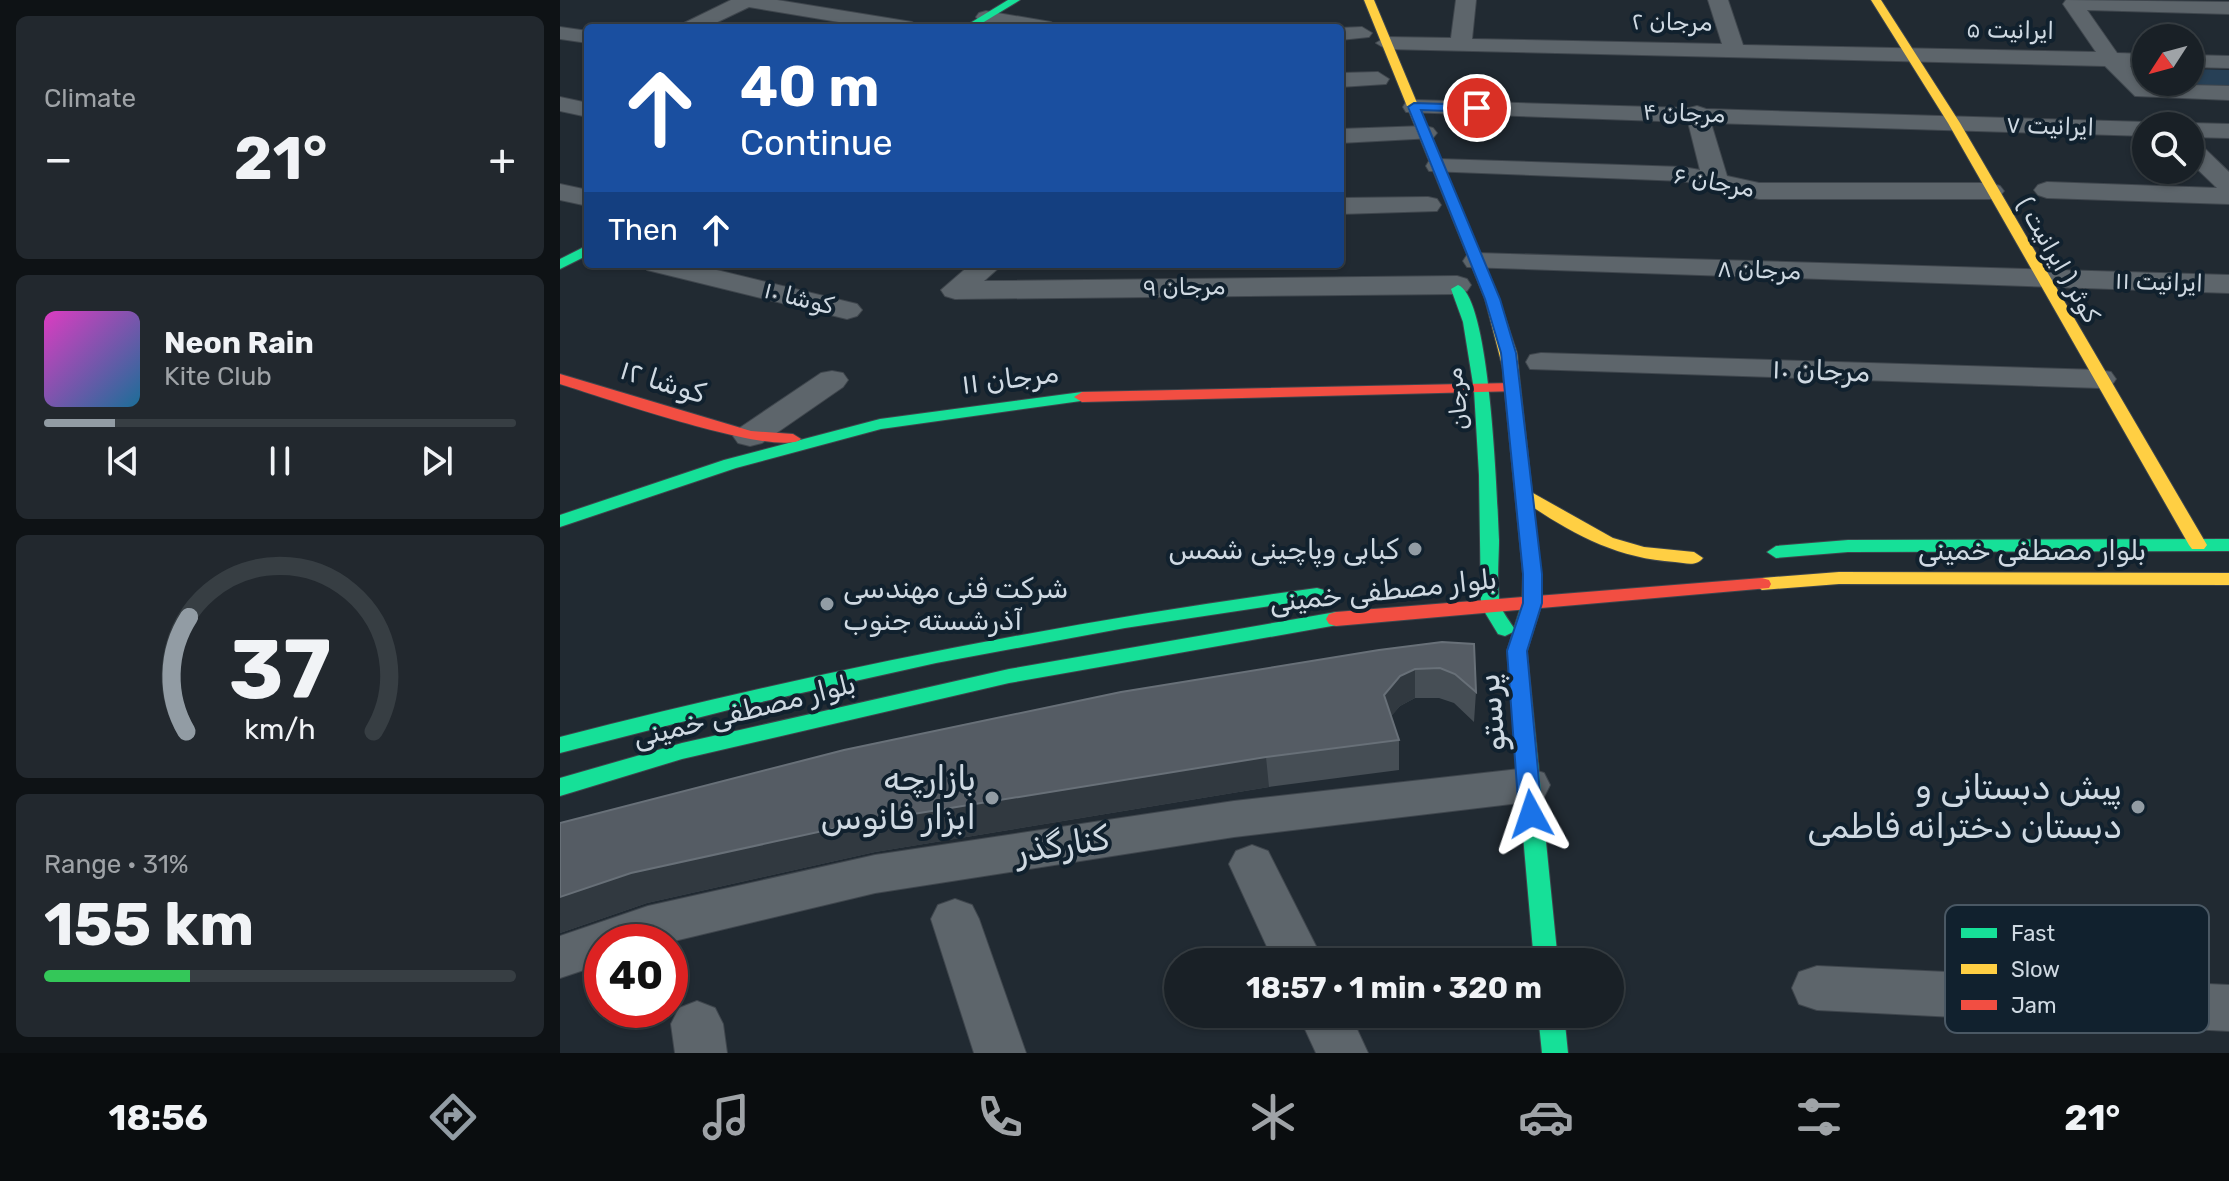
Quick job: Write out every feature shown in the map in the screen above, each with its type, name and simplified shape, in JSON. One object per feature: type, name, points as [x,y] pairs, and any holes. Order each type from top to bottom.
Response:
[{"type":"street","points":[[741,0],[888,24]]},
{"type":"street","points":[[974,24],[1015,0]]},
{"type":"street","name":"مرجان","points":[[1369,0],[1438,166],[1462,273],[1482,390],[1488,475],[1511,575]]},
{"type":"street","points":[[1461,44],[1466,0]]},
{"type":"street","points":[[1718,0],[1734,49]]},
{"type":"street","name":"کوثر ( ایرانیت )","points":[[1876,0],[1954,123],[2198,545]]},
{"type":"street","points":[[698,24],[747,1]]},
{"type":"street","points":[[2229,8],[2073,4],[2111,59],[2143,91],[2229,93]]},
{"type":"street","points":[[1344,81],[1380,86],[1352,11]]},
{"type":"street","points":[[986,17],[1027,24]]},
{"type":"street","points":[[560,33],[584,36]]},
{"type":"street","points":[[1344,34],[1362,33]]},
{"type":"street","name":"مرجان ۲","points":[[1386,43],[1908,53]]},
{"type":"street","name":"ایرانیت ۵","points":[[1908,53],[2132,60]]},
{"type":"street","points":[[2204,61],[2229,62]]},
{"type":"street","points":[[560,104],[584,109]]},
{"type":"street","name":"مرجان ۴","points":[[1414,107],[1954,123]]},
{"type":"street","points":[[1697,113],[1716,183]]},
{"type":"street","name":"ایرانیت ۷","points":[[1954,123],[2132,129]]},
{"type":"street","points":[[2204,130],[2229,131]]},
{"type":"street","points":[[1344,136],[1425,133]]},
{"type":"street","points":[[2204,162],[2229,186]]},
{"type":"street","name":"مرجان ۶","points":[[1438,166],[1683,174],[1759,191],[1991,191]]},
{"type":"street","points":[[2047,190],[2229,196]]},
{"type":"street","points":[[560,192],[584,197]]},
{"type":"street","points":[[1344,206],[1427,203]]},
{"type":"street","points":[[560,265],[584,251]]},
{"type":"street","name":"کوشا ۱۰","points":[[674,268],[847,310]]},
{"type":"street","name":"مرجان ۹","points":[[984,268],[955,290],[1462,273]]},
{"type":"street","name":"مرجان","points":[[1462,273],[1509,353],[1524,493],[1511,575]]},
{"type":"street","name":"مرجان ۸","points":[[1462,273],[2041,278]]},
{"type":"street","name":"ایرانیت ۱۱","points":[[2041,278],[2229,284]]},
{"type":"street","name":"مرجان ۱۰","points":[[1541,362],[2100,379]]},
{"type":"street","name":"کوشا ۱۲","points":[[560,379],[750,436],[818,441]]},
{"type":"street","points":[[750,436],[832,380]]},
{"type":"street","name":"مرجان ۱۱","points":[[560,521],[730,464],[880,424],[1085,397],[1512,388]]},
{"type":"street","points":[[1524,493],[1576,527],[1610,543],[1637,552],[1702,558],[1619,565]]},
{"type":"street","name":"بلوار مصطفی خمینی","points":[[1755,554],[1848,546],[2229,545]]},
{"type":"street","points":[[1511,575],[1532,603],[1517,651],[1491,606],[1511,575]]},
{"type":"street","name":"بلوار مصطفی خمینی","points":[[560,787],[682,751],[1009,676],[1324,620],[1839,578],[2227,583]]},
{"type":"street","name":"بلوار مصطفی خمینی","points":[[560,745],[866,668],[1206,606],[1329,592]]},
{"type":"street","name":"پرستو","points":[[1517,651],[1545,948]]},
{"type":"street","name":"کنارگذر","points":[[662,924],[915,868],[1234,819],[1528,785]]},
{"type":"street","points":[[1252,864],[1292,948]]},
{"type":"street","points":[[955,919],[1000,1053]]},
{"type":"street","name":"کنارگذر","points":[[560,957],[584,949]]},
{"type":"street","points":[[1817,988],[1945,994]]},
{"type":"street","points":[[2209,1007],[2229,1008]]},
{"type":"street","points":[[1330,1028],[1342,1053]]},
{"type":"street","points":[[1552,1028],[1555,1053]]},
{"type":"shaded area","points":[[2204,69],[2229,70],[2229,90],[2204,89]]},
{"type":"building","points":[[1442,642],[1474,644],[1476,692],[1455,674],[1440,668],[1415,669],[1400,676],[1384,695],[1399,740],[1266,757],[864,822],[631,873],[560,897],[560,823],[844,750],[1121,692]]},
{"type":"traffic: fast","points":[[974,24],[1015,0]]},
{"type":"traffic: fast","points":[[560,265],[584,251]]},
{"type":"traffic: fast","points":[[1458,289],[1470,322],[1482,390],[1488,475],[1491,606],[1505,629]]},
{"type":"traffic: fast","points":[[1511,374],[1532,574],[1532,603],[1517,651],[1545,948]]},
{"type":"traffic: fast","points":[[560,521],[730,464],[880,424],[1082,397]]},
{"type":"traffic: fast","points":[[1776,552],[1848,546],[2229,545]]},
{"type":"traffic: fast","points":[[560,745],[748,698],[936,656],[1125,622],[1317,594]]},
{"type":"traffic: fast","points":[[560,787],[682,751],[1009,676],[1336,619]]},
{"type":"traffic: fast","points":[[1552,1028],[1555,1053]]},
{"type":"traffic: slow","points":[[1369,0],[1492,299],[1509,353],[1511,374]]},
{"type":"traffic: slow","points":[[1876,0],[1954,123],[2198,545]]},
{"type":"traffic: slow","points":[[1524,493],[1578,528],[1622,548],[1694,558]]},
{"type":"traffic: slow","points":[[1762,584],[1839,578],[2229,579]]},
{"type":"traffic: jam","points":[[560,379],[750,436],[793,439]]},
{"type":"traffic: jam","points":[[1082,397],[1512,388]]},
{"type":"traffic: jam","points":[[1336,619],[1762,584]]},
{"type":"place","name":"کبابی وپاچینی شمس","points":[[1415,549]]},
{"type":"place","name":"شرکت فنی مهندسی آذرشسته جنوب","points":[[827,604]]},
{"type":"place","name":"بازارچه ابزار فانوس","points":[[992,798]]},
{"type":"place","name":"پیش دبستانی و دبستان دخترانه فاطمی","points":[[2138,807]]},
{"type":"route","points":[[1477,108],[1414,107],[1492,299],[1509,353],[1532,574],[1532,603],[1517,651],[1531,814]]}]
